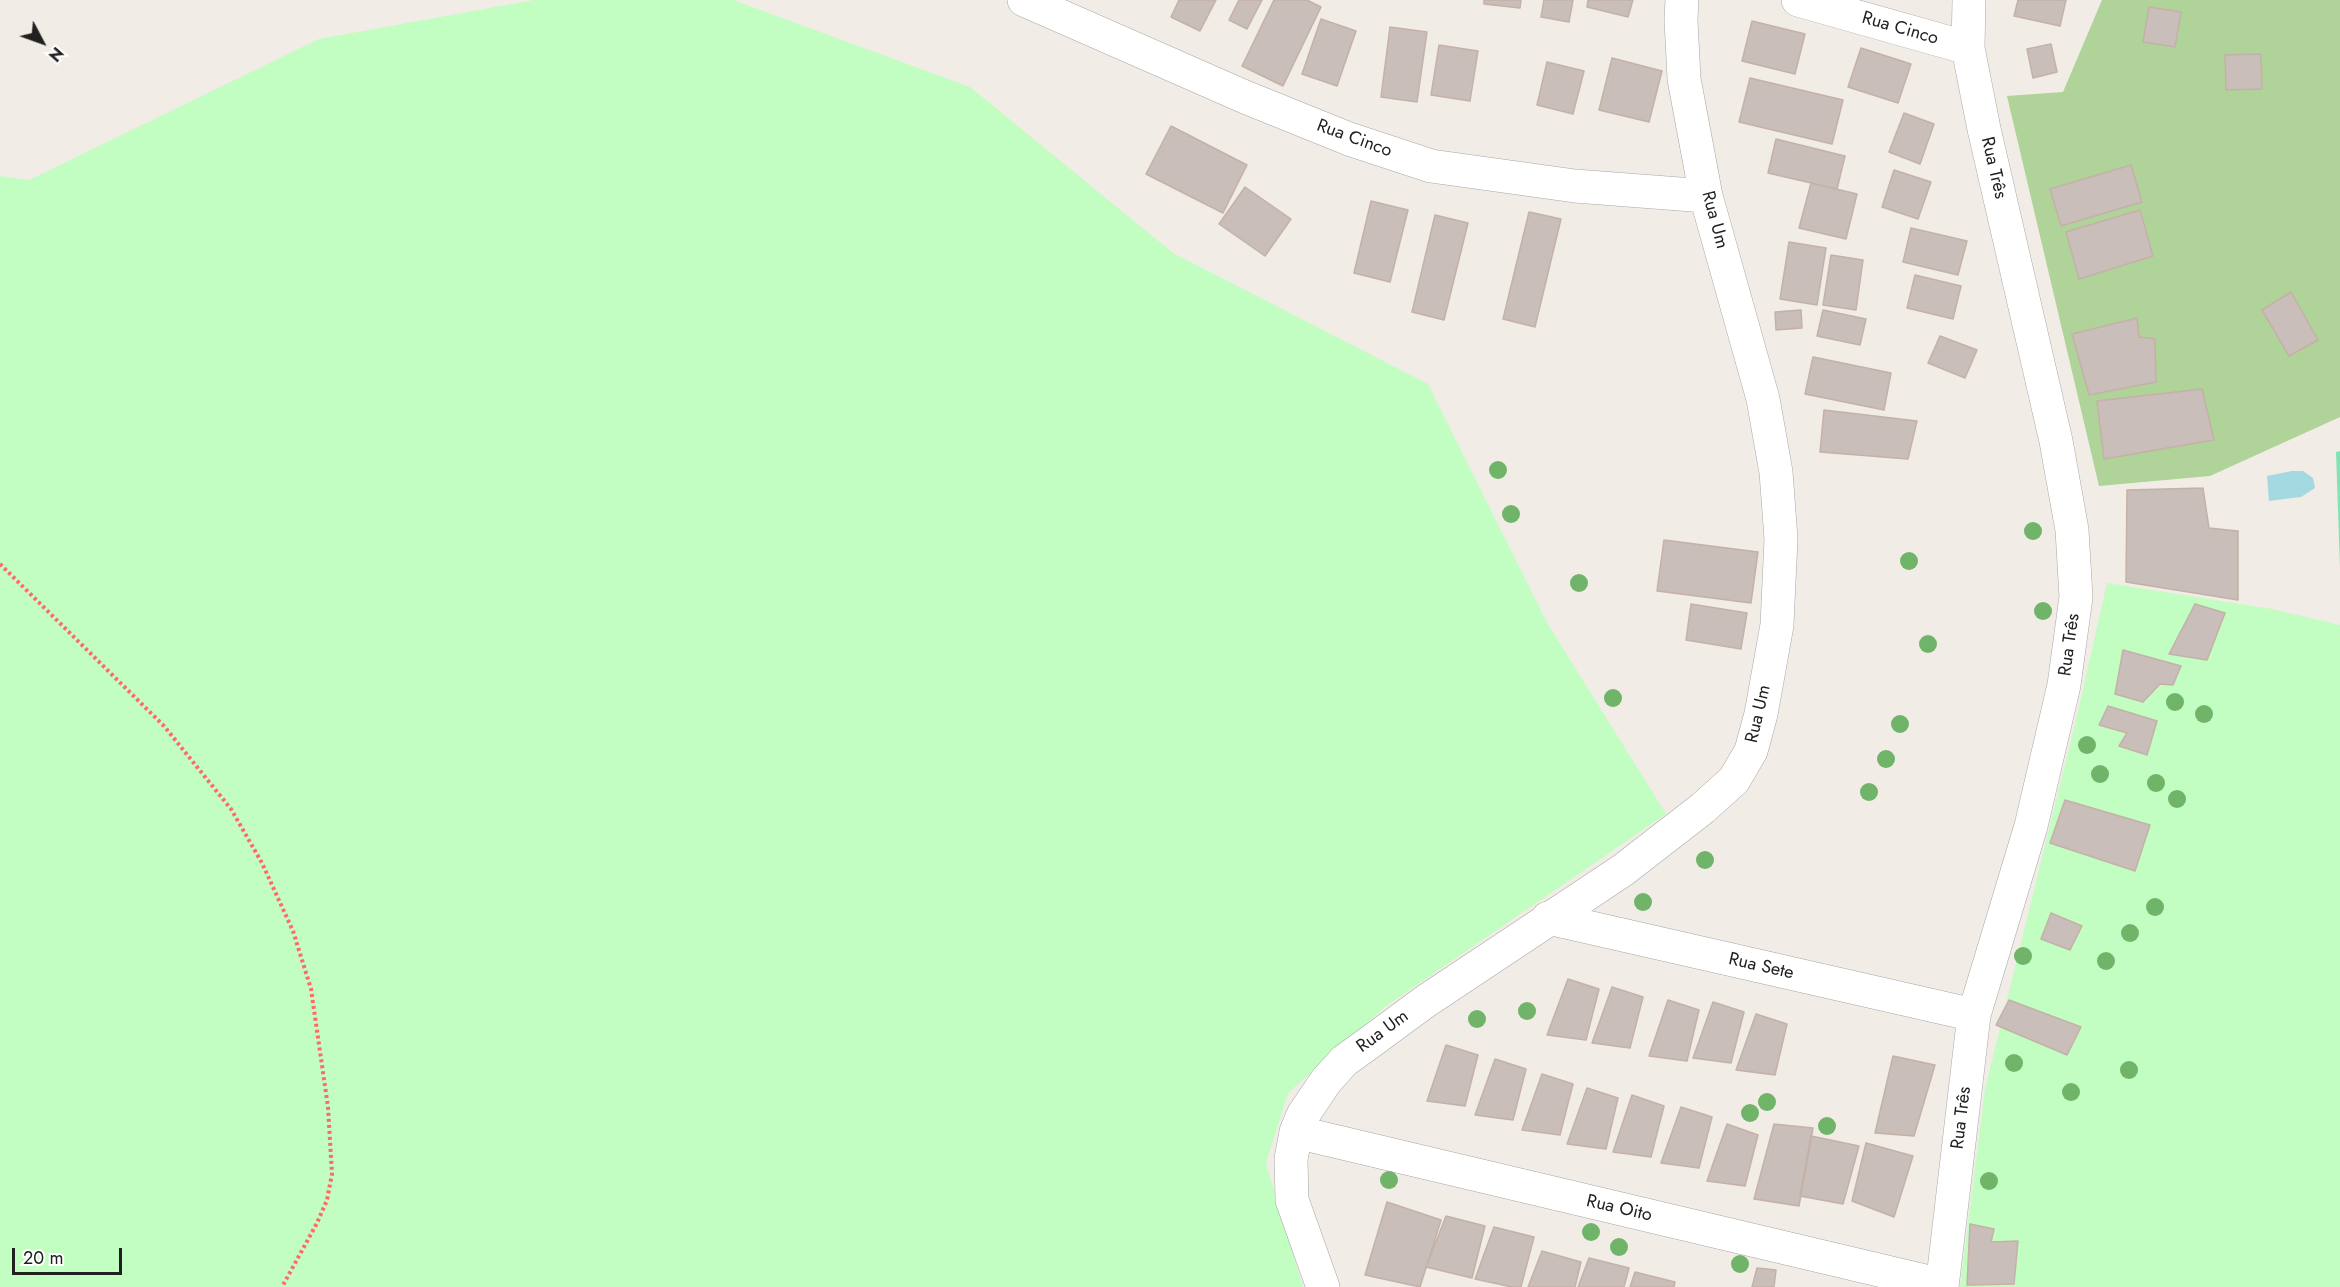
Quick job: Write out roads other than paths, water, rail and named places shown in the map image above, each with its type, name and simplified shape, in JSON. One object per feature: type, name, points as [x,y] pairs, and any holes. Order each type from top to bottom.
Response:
[{"type":"street","name":"Rua Cinco","points":[[1024,0],[1245,97],[1349,139],[1431,166],[1575,186],[1706,196]]},
{"type":"street","name":"Rua Um","points":[[1323,1287],[1293,1200],[1291,1159],[1296,1132],[1315,1096],[1344,1062],[1426,1000],[1623,870],[1703,808],[1734,780],[1752,751],[1777,625],[1781,539],[1776,472],[1763,399],[1706,196],[1684,79],[1682,0]]},
{"type":"street","name":"Rua Cinco","points":[[1798,0],[1968,48]]},
{"type":"street","name":"Rua Três","points":[[1942,1286],[1974,1015],[2031,826],[2064,685],[2076,597],[2072,530],[2056,441],[1984,129],[1968,48],[1969,0]]},
{"type":"street","name":"Rua Sete","points":[[1548,918],[1974,1015]]},
{"type":"street","name":"Rua Oito","points":[[1296,1132],[1942,1286]]},
{"type":"water","points":[[2303,471],[2313,478],[2315,488],[2301,497],[2269,501],[2267,476]]}]
